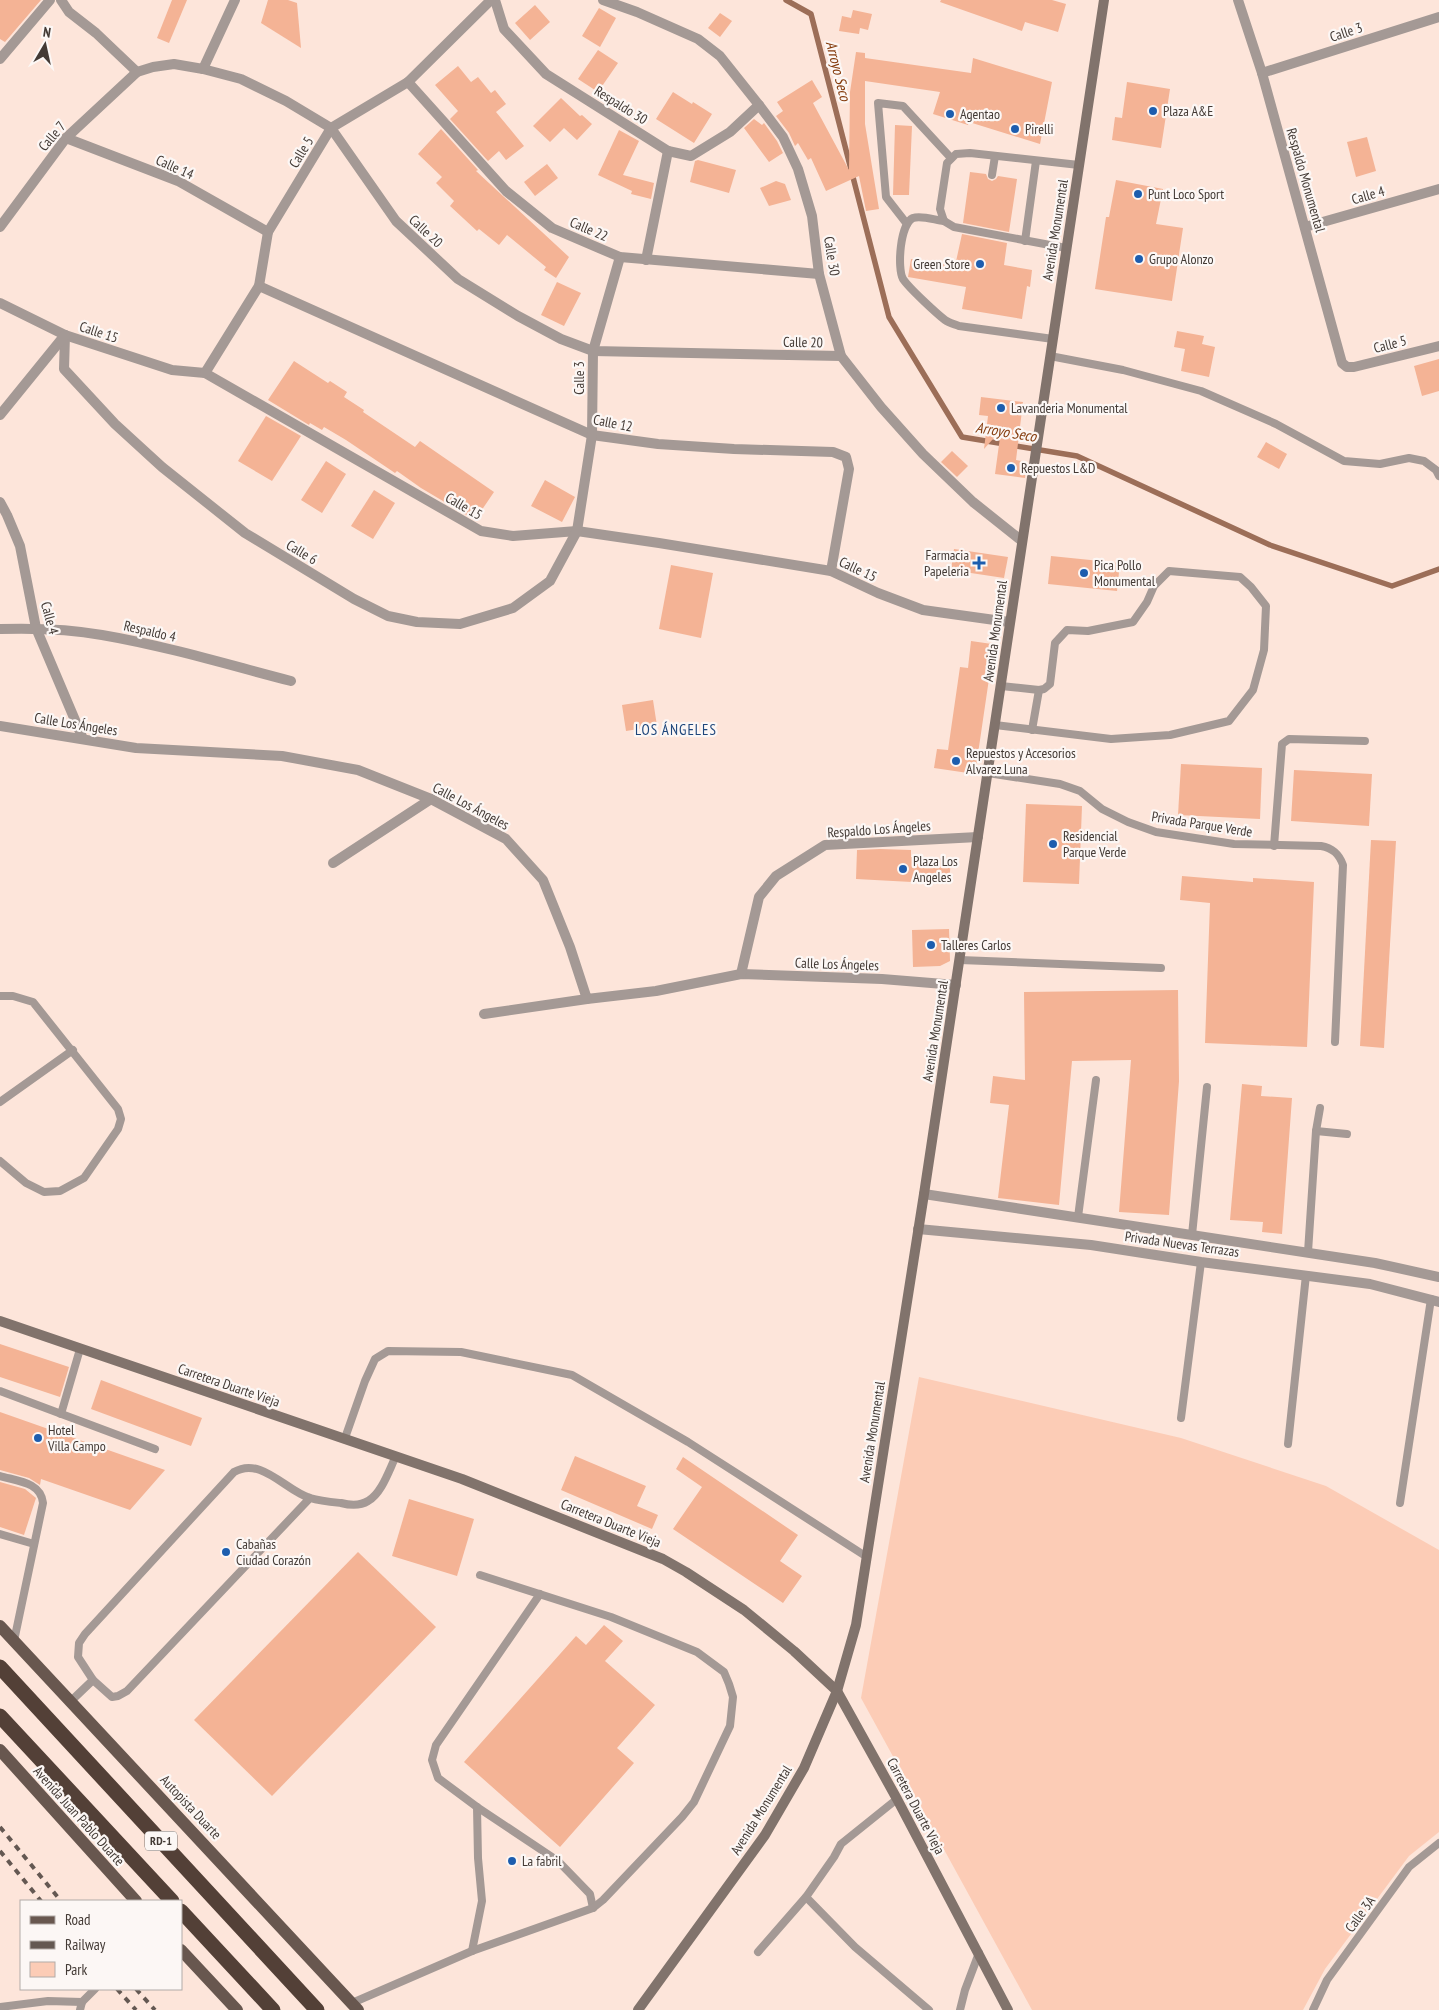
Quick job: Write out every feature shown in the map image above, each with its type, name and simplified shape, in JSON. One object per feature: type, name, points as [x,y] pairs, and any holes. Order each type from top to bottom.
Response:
[{"type":"highway","name":"RD-1","points":[[2,1669],[317,2010]]},
{"type":"highway","name":"RD-1","points":[[0,1716],[171,1900]]},
{"type":"highway","points":[[182,1912],[273,2010]]},
{"type":"main road","name":"Avenida Monumental","points":[[638,2010],[765,1835],[804,1768],[837,1691],[856,1625],[960,960],[1104,0]]},
{"type":"main road","name":"Carretera Duarte Vieja","points":[[0,1321],[462,1479],[663,1559],[744,1610],[794,1651],[837,1691],[897,1799],[1008,2010]]},
{"type":"main road","name":"Autopista Duarte","points":[[0,1626],[355,2006]]},
{"type":"main road","name":"Avenida Juan Pablo Duarte","points":[[0,1750],[135,1900]]},
{"type":"main road","points":[[182,1951],[237,2010]]},
{"type":"street","points":[[0,59],[50,0]]},
{"type":"street","points":[[61,0],[69,12],[96,33],[137,72]]},
{"type":"street","points":[[203,69],[234,0]]},
{"type":"street","name":"Calle 5","points":[[205,373],[259,286],[268,232],[331,128],[408,82],[491,0]]},
{"type":"street","name":"Respaldo 30","points":[[495,0],[504,29],[546,74],[668,151],[691,156],[730,132],[759,105]]},
{"type":"street","name":"Calle 30","points":[[603,0],[637,12],[698,40],[720,56],[784,137],[798,169],[812,216],[820,274],[841,356],[881,407],[923,454],[973,502],[1022,541]]},
{"type":"street","name":"Respaldo Monumental","points":[[1238,0],[1262,73],[1342,363],[1346,367]]},
{"type":"street","name":"Calle 3","points":[[1262,73],[1439,17]]},
{"type":"street","name":"Calle 20","points":[[137,72],[153,66],[174,64],[241,79],[331,128],[396,221],[458,279],[518,316],[561,339],[593,351],[841,356]]},
{"type":"street","name":"Calle 7","points":[[0,227],[66,138],[137,72]]},
{"type":"street","name":"Calle 22","points":[[408,82],[514,197],[552,228],[620,257],[820,274]]},
{"type":"street","name":"Calle 14","points":[[66,138],[178,181],[268,232]]},
{"type":"street","points":[[646,260],[668,151]]},
{"type":"street","name":"Calle 4","points":[[1305,227],[1439,189]]},
{"type":"street","name":"Calle 3","points":[[577,531],[592,435],[593,351],[620,257]]},
{"type":"street","name":"Calle 12","points":[[259,286],[592,435],[658,444],[734,449],[833,452],[846,457],[849,469],[831,571]]},
{"type":"street","name":"Calle 15","points":[[0,303],[65,335],[172,370],[205,373],[481,531],[513,536],[577,531],[659,542],[831,571],[878,593],[923,610],[1010,622]]},
{"type":"street","points":[[0,415],[65,335]]},
{"type":"street","name":"Calle 6","points":[[65,335],[64,369],[115,424],[162,467],[245,533],[354,599],[388,616],[417,622],[460,624],[513,608],[550,581],[577,531]]},
{"type":"street","name":"Calle 5","points":[[1346,367],[1354,367],[1439,346]]},
{"type":"street","name":"Calle 4","points":[[0,502],[20,546],[36,628],[83,739]]},
{"type":"street","name":"Respaldo 4","points":[[0,629],[36,628],[102,634],[178,651],[291,681]]},
{"type":"street","name":"Calle Los Ángeles","points":[[0,726],[136,748],[282,756],[358,770],[431,799],[506,839],[543,880],[570,947],[587,999],[656,991],[741,974],[882,979],[956,985]]},
{"type":"street","points":[[333,863],[431,799]]},
{"type":"street","name":"Respaldo Los Ángeles","points":[[741,974],[759,897],[776,876],[825,845],[978,837]]},
{"type":"street","points":[[484,1014],[587,999]]},
{"type":"street","name":"Privada Nuevas Terrazas","points":[[924,1194],[1308,1252],[1375,1263],[1439,1277]]},
{"type":"street","name":"Privada Nuevas Terrazas","points":[[918,1229],[1092,1245],[1201,1262],[1370,1284],[1435,1301]]},
{"type":"lane","points":[[907,224],[886,198],[878,103],[903,106],[951,158]]},
{"type":"lane","points":[[944,221],[940,209],[947,164],[951,158],[962,152],[1079,166]]},
{"type":"lane","points":[[992,175],[995,156]]},
{"type":"lane","points":[[1025,241],[1036,161]]},
{"type":"lane","points":[[1052,339],[959,326],[945,320],[908,285],[902,276],[899,261],[907,224],[910,219],[916,217],[944,221],[954,227],[984,230],[1025,241],[1066,248]]},
{"type":"lane","points":[[1050,356],[1123,370],[1201,391],[1276,424],[1344,461],[1380,464],[1409,458],[1424,461],[1436,470],[1439,476]]},
{"type":"lane","points":[[995,726],[1111,739],[1170,735],[1229,721],[1252,690],[1264,650],[1266,606],[1251,587],[1240,577],[1169,571],[1154,586],[1147,602],[1133,622],[1088,631],[1067,630],[1055,643],[1050,684],[1044,689],[1001,686]]},
{"type":"lane","points":[[1032,730],[1039,690]]},
{"type":"lane","points":[[1274,846],[1282,744],[1289,739],[1365,741]]},
{"type":"lane","name":"Privada Parque Verde","points":[[988,773],[1060,784],[1080,791],[1102,809],[1128,822],[1156,832],[1234,844],[1329,848],[1340,858],[1343,865],[1335,1042]]},
{"type":"lane","points":[[960,960],[1161,968]]},
{"type":"lane","points":[[0,996],[13,996],[33,1002],[118,1109],[121,1118],[118,1129],[84,1178],[60,1191],[44,1192],[26,1183],[0,1161]]},
{"type":"lane","points":[[0,1102],[73,1050]]},
{"type":"lane","points":[[1078,1217],[1096,1080]]},
{"type":"lane","points":[[1192,1235],[1207,1087]]},
{"type":"lane","points":[[1308,1252],[1316,1131],[1320,1108]]},
{"type":"lane","points":[[1316,1131],[1347,1134]]},
{"type":"lane","points":[[1181,1418],[1201,1262]]},
{"type":"lane","points":[[1288,1444],[1306,1276]]},
{"type":"lane","points":[[1400,1503],[1435,1301]]},
{"type":"lane","points":[[61,1414],[80,1349]]},
{"type":"lane","points":[[345,1438],[365,1381],[375,1359],[388,1351],[461,1352],[572,1375],[688,1442],[867,1557]]},
{"type":"lane","points":[[0,1391],[155,1449]]},
{"type":"lane","points":[[310,1498],[127,1691],[118,1696],[112,1696],[93,1680],[78,1657],[79,1643],[85,1634],[234,1472],[243,1467],[256,1468],[310,1498],[359,1504],[368,1501],[378,1492],[396,1456]]},
{"type":"lane","points":[[0,1476],[34,1486],[40,1491],[43,1503],[14,1641]]},
{"type":"lane","points":[[0,1534],[34,1544]]},
{"type":"lane","points":[[355,2006],[472,1952],[592,1908],[603,1900],[694,1802],[730,1726],[732,1697],[724,1672],[697,1652],[611,1617],[480,1575]]},
{"type":"lane","points":[[540,1594],[436,1745],[432,1760],[438,1778],[477,1807],[558,1861],[590,1894],[592,1908]]},
{"type":"lane","points":[[71,1701],[93,1680]]},
{"type":"lane","points":[[758,1952],[806,1897],[841,1844],[897,1799]]},
{"type":"lane","points":[[472,1952],[482,1901],[478,1858],[477,1807]]},
{"type":"lane","name":"Calle 3A","points":[[1313,2010],[1327,1980],[1410,1867],[1439,1842]]},
{"type":"lane","points":[[806,1897],[855,1947],[929,2010]]},
{"type":"lane","points":[[960,2010],[965,1990],[979,1953]]},
{"type":"lane","points":[[0,2007],[48,2001],[81,2006],[94,1990]]},
{"type":"green space","points":[[919,1377],[1181,1438],[1326,1486],[1439,1550],[1439,1832],[1409,1856],[1325,1969],[1303,2010],[1032,2010],[861,1698]]},
{"type":"building","points":[[0,0],[41,0],[5,42],[0,39]]},
{"type":"building","points":[[172,0],[187,0],[169,43],[157,38]]},
{"type":"building","points":[[268,0],[288,0],[297,3],[301,48],[261,23]]},
{"type":"building","points":[[941,0],[1052,0],[1066,4],[1058,32],[1025,22],[1022,31],[940,2]]},
{"type":"building","points":[[535,5],[550,22],[530,40],[515,23]]},
{"type":"building","points":[[599,8],[616,18],[600,47],[582,36]]},
{"type":"building","points":[[853,10],[872,14],[868,30],[860,28],[859,34],[839,31],[842,16],[851,18]]},
{"type":"building","points":[[720,13],[732,21],[720,37],[708,28]]},
{"type":"building","points":[[598,50],[618,63],[598,92],[578,79]]},
{"type":"building","points":[[856,52],[865,53],[865,58],[971,73],[973,58],[1052,82],[1040,144],[969,122],[968,125],[933,114],[940,92],[865,81],[865,124],[879,209],[866,211],[859,176],[826,191],[811,158],[808,160],[798,143],[795,146],[789,133],[776,116],[783,111],[777,102],[812,80],[822,97],[813,103],[849,170],[850,92]]},
{"type":"building","points":[[458,66],[471,82],[478,77],[491,93],[495,90],[506,104],[496,112],[524,146],[506,160],[499,151],[488,161],[450,119],[458,111],[435,85]]},
{"type":"building","name":"Plaza A&E","points":[[1127,82],[1170,89],[1161,148],[1112,140],[1115,117],[1122,118]]},
{"type":"building","points":[[673,92],[712,114],[694,143],[656,119]]},
{"type":"building","points":[[561,98],[580,116],[582,115],[592,124],[577,140],[564,128],[550,142],[533,126]]},
{"type":"building","points":[[754,119],[762,125],[764,123],[783,153],[769,162],[744,128]]},
{"type":"building","points":[[895,125],[912,126],[909,195],[893,195]]},
{"type":"building","points":[[441,129],[478,170],[476,171],[569,257],[556,278],[544,270],[546,267],[507,235],[499,245],[479,229],[477,231],[450,206],[454,201],[436,183],[442,177],[418,154]]},
{"type":"building","points":[[619,130],[639,141],[623,175],[654,183],[651,199],[631,194],[632,191],[598,175]]},
{"type":"building","points":[[1367,137],[1376,171],[1356,177],[1347,142]]},
{"type":"building","points":[[698,160],[736,170],[729,193],[690,182],[695,161]]},
{"type":"building","points":[[547,164],[558,178],[535,196],[524,182]]},
{"type":"building","points":[[970,172],[986,174],[988,179],[992,181],[998,176],[1017,179],[1009,232],[963,223]]},
{"type":"building","name":"Grupo Alonzo","points":[[1116,180],[1163,189],[1156,224],[1183,228],[1172,301],[1095,289],[1106,217],[1109,217]]},
{"type":"building","points":[[776,181],[785,184],[791,200],[769,206],[760,188]]},
{"type":"building","points":[[962,234],[1007,243],[1004,265],[1032,270],[1030,287],[1027,286],[1022,319],[962,309],[966,287],[908,277],[911,259],[955,266]]},
{"type":"building","points":[[557,282],[581,293],[564,326],[541,315]]},
{"type":"building","points":[[1177,331],[1204,336],[1202,344],[1215,347],[1209,377],[1181,371],[1185,349],[1174,347]]},
{"type":"building","points":[[1439,359],[1439,391],[1422,396],[1414,366]]},
{"type":"building","points":[[294,361],[328,383],[330,381],[347,392],[344,397],[415,447],[420,441],[494,492],[475,520],[421,488],[397,471],[395,473],[324,427],[322,430],[310,423],[309,425],[268,400]]},
{"type":"building","points":[[981,397],[1023,402],[1016,460],[1027,462],[1025,478],[995,474],[1001,430],[984,449],[988,416],[979,415]]},
{"type":"building","points":[[266,416],[301,436],[272,481],[238,461]]},
{"type":"building","points":[[1266,442],[1287,454],[1279,469],[1257,457]]},
{"type":"building","points":[[952,451],[968,466],[957,477],[941,462]]},
{"type":"building","points":[[326,461],[346,474],[322,513],[301,500]]},
{"type":"building","points":[[545,480],[575,497],[562,522],[531,506]]},
{"type":"building","points":[[374,490],[395,503],[373,539],[351,526]]},
{"type":"building","name":"Farmacia Papeleria","points":[[954,549],[1008,557],[1004,578],[951,570]]},
{"type":"building","name":"Pica Pollo Monumental","points":[[1051,556],[1120,563],[1117,591],[1048,584]]},
{"type":"building","points":[[671,565],[713,573],[701,638],[659,629]]},
{"type":"building","points":[[971,641],[992,644],[990,672],[975,774],[934,768],[937,749],[948,750],[960,667],[968,668]]},
{"type":"building","points":[[653,700],[657,726],[626,731],[622,705]]},
{"type":"building","points":[[1181,764],[1262,768],[1260,819],[1178,815]]},
{"type":"building","points":[[1294,770],[1372,774],[1369,826],[1291,821]]},
{"type":"building","name":"Residencial Parque Verde","points":[[1026,804],[1082,806],[1079,884],[1023,882]]},
{"type":"building","points":[[1371,840],[1396,841],[1384,1048],[1360,1046]]},
{"type":"building","name":"Plaza Los Angeles","points":[[857,850],[911,850],[911,857],[951,859],[949,884],[856,879]]},
{"type":"building","points":[[1182,876],[1253,882],[1253,878],[1314,882],[1307,1047],[1205,1043],[1210,903],[1180,900]]},
{"type":"building","name":"Talleres Carlos","points":[[949,929],[950,961],[940,966],[913,967],[912,930]]},
{"type":"building","points":[[1178,990],[1179,1081],[1169,1215],[1119,1212],[1131,1060],[1072,1061],[1059,1205],[998,1198],[1009,1105],[990,1103],[993,1076],[1025,1080],[1024,992]]},
{"type":"building","points":[[1242,1084],[1262,1086],[1261,1096],[1292,1098],[1282,1234],[1262,1232],[1263,1222],[1230,1220]]},
{"type":"building","points":[[0,1344],[69,1367],[60,1397],[0,1377]]},
{"type":"building","points":[[101,1380],[202,1418],[191,1446],[91,1409]]},
{"type":"building","name":"Hotel Villa Campo","points":[[0,1412],[165,1470],[130,1510],[41,1479],[40,1485],[29,1478],[0,1470]]},
{"type":"building","points":[[575,1456],[646,1486],[637,1506],[658,1515],[652,1529],[561,1490]]},
{"type":"building","points":[[683,1457],[798,1535],[780,1561],[802,1576],[783,1603],[673,1529],[702,1487],[676,1469]]},
{"type":"building","points":[[0,1482],[25,1489],[36,1498],[24,1535],[0,1527]]},
{"type":"building","points":[[409,1499],[474,1519],[457,1576],[392,1556]]},
{"type":"building","points":[[358,1552],[436,1627],[272,1796],[194,1720]]},
{"type":"building","points":[[604,1625],[623,1641],[605,1661],[655,1705],[617,1748],[634,1763],[560,1847],[464,1762],[576,1636],[586,1645]]},
{"type":"waterway","name":"Arroyo Seco","points":[[786,0],[811,14],[889,317],[962,437],[1077,456],[1270,545],[1392,586],[1439,569]]},
{"type":"railway","points":[[0,1827],[60,1900]]},
{"type":"railway","points":[[0,1851],[40,1900]]},
{"type":"railway","points":[[118,1990],[136,2010]]},
{"type":"railway","points":[[137,1990],[155,2010]]},
{"type":"place","name":"Plaza A&E","points":[[1153,111]]},
{"type":"place","name":"Agentao","points":[[950,114]]},
{"type":"place","name":"Pirelli","points":[[1015,129]]},
{"type":"place","name":"Punt Loco Sport","points":[[1138,194]]},
{"type":"place","name":"Grupo Alonzo","points":[[1139,259]]},
{"type":"place","name":"Green Store","points":[[980,264]]},
{"type":"place","name":"Lavanderia Monumental","points":[[1001,408]]},
{"type":"place","name":"Repuestos L&D","points":[[1011,468]]},
{"type":"place","name":"Farmacia Papeleria","points":[[979,563]]},
{"type":"place","name":"Pica Pollo Monumental","points":[[1084,573]]},
{"type":"place","name":"Repuestos y Accesorios Alvarez Luna","points":[[956,761]]},
{"type":"place","name":"Residencial Parque Verde","points":[[1053,844]]},
{"type":"place","name":"Plaza Los Angeles","points":[[903,869]]},
{"type":"place","name":"Talleres Carlos","points":[[931,945]]},
{"type":"place","name":"Hotel Villa Campo","points":[[38,1438]]},
{"type":"place","name":"Cabañas Ciudad Corazón","points":[[226,1552]]},
{"type":"place","name":"La fabril","points":[[512,1861]]},
{"type":"district","name":"LOS ÁNGELES","points":[[676,730]]}]
